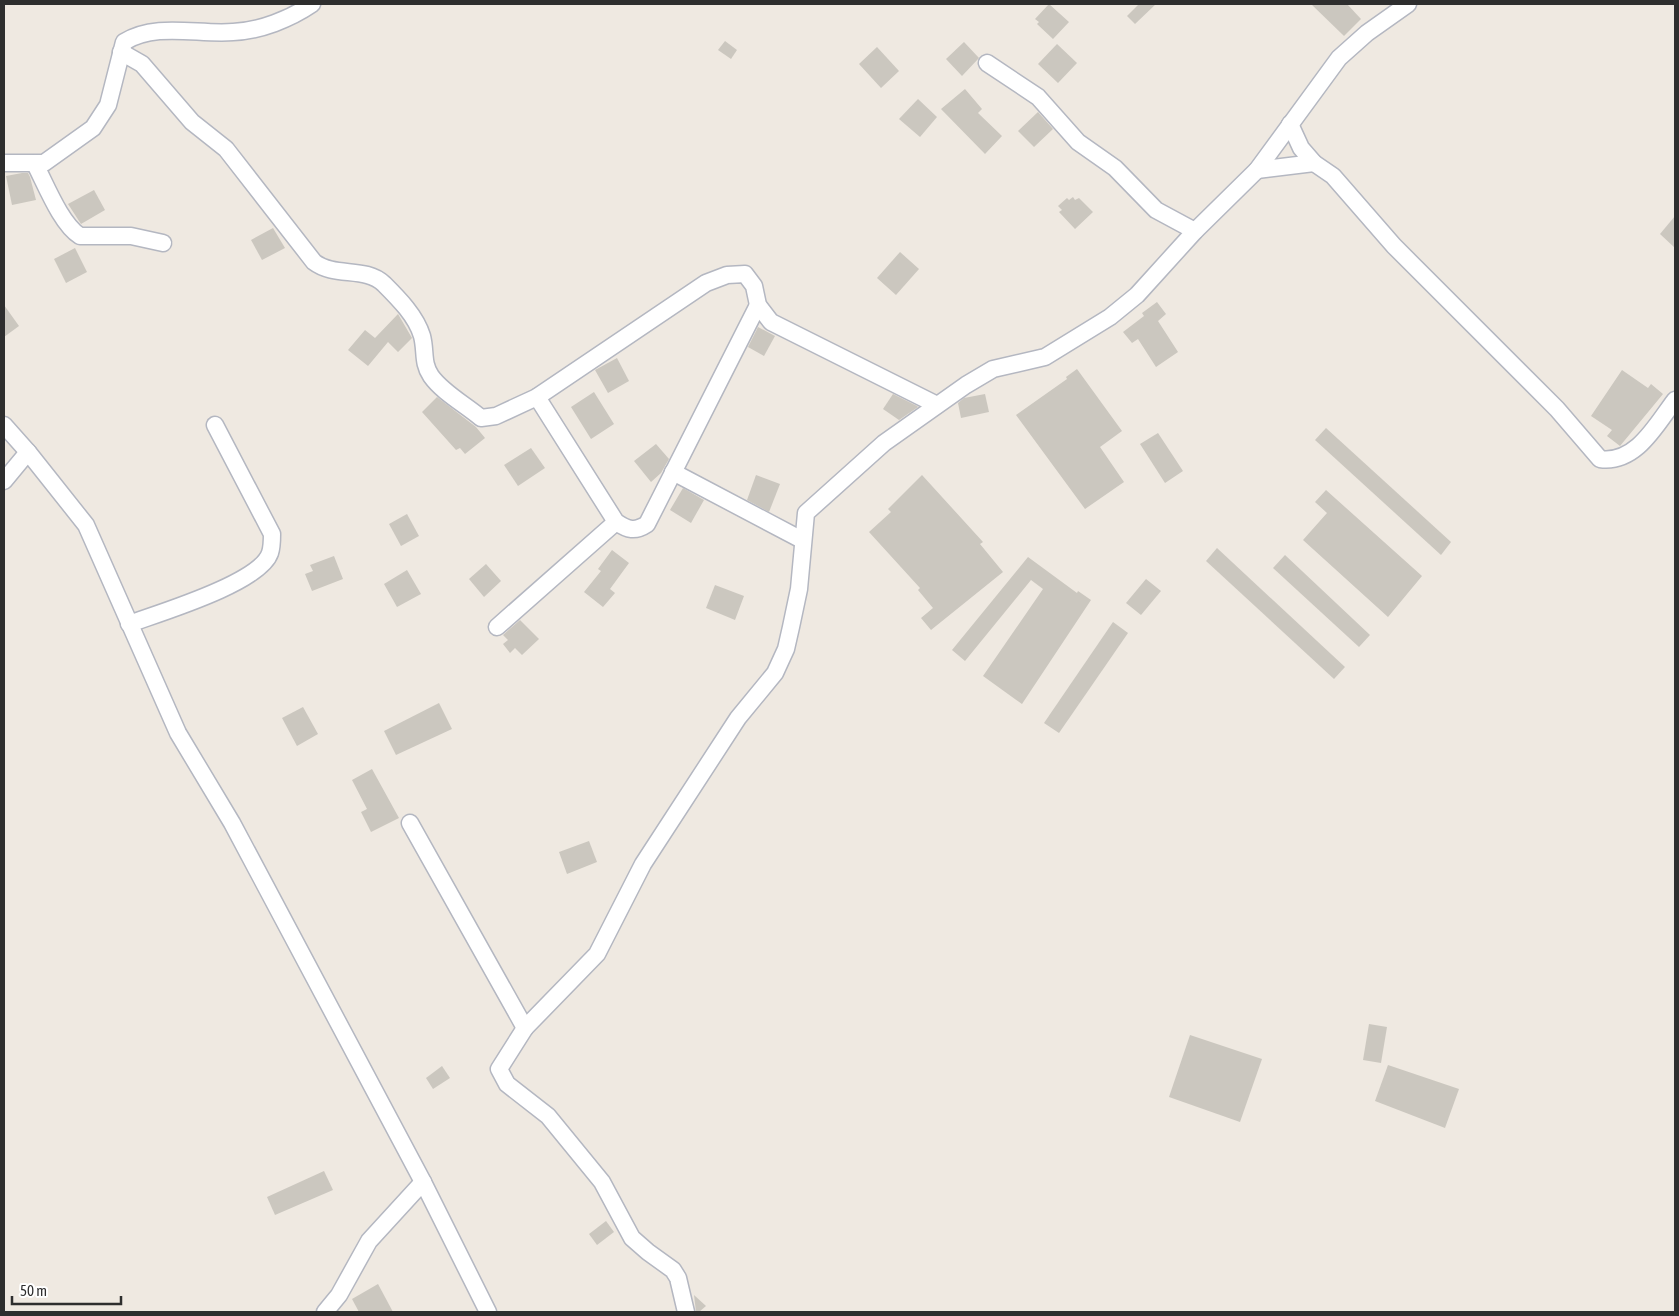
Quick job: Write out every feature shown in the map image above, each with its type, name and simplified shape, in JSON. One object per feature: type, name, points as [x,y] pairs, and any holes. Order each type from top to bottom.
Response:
[{"type":"street","points":[[4,163],[44,163],[93,128],[108,105],[124,42],[134,36],[162,31],[234,32],[262,28],[312,4]]},
{"type":"street","points":[[686,1312],[678,1278],[673,1270],[632,1238],[602,1182],[548,1116],[507,1084],[499,1069],[525,1028],[597,954],[643,864],[738,718],[775,673],[786,649],[792,627],[799,590],[806,512],[884,443],[937,405],[994,369],[1046,357],[1110,317],[1137,295],[1195,230],[1257,170],[1339,58],[1367,32],[1408,4]]},
{"type":"street","points":[[121,52],[142,64],[192,122],[226,149],[314,262],[323,269],[374,276],[384,285],[415,318],[422,337],[424,363],[432,377],[482,418],[496,416],[537,397],[706,283],[727,275],[745,274],[754,286],[758,305],[771,322],[937,405]]},
{"type":"street","points":[[987,63],[1038,96],[1078,142],[1115,168],[1156,210],[1195,230]]},
{"type":"street","points":[[1290,124],[1300,148],[1314,163],[1333,176],[1394,246],[1557,409],[1600,459],[1611,460],[1625,456],[1639,446],[1675,400]]},
{"type":"street","points":[[1257,170],[1314,163]]},
{"type":"street","points":[[35,164],[56,204],[74,232],[80,236],[131,236],[162,243]]},
{"type":"street","points":[[537,397],[616,522],[627,530],[638,530],[647,524],[758,305]]},
{"type":"street","points":[[129,624],[230,586],[257,570],[270,554],[272,534],[215,425]]},
{"type":"street","points":[[4,426],[28,452],[86,525],[178,733],[232,823],[423,1182],[488,1312]]},
{"type":"street","points":[[4,481],[28,452]]},
{"type":"street","points":[[673,472],[802,540]]},
{"type":"street","points":[[497,627],[616,522]]},
{"type":"street","points":[[410,824],[525,1028]]},
{"type":"street","points":[[325,1312],[339,1295],[369,1241],[423,1182]]},
{"type":"building","points":[[1049,4],[1069,22],[1053,39],[1037,24],[1039,22],[1035,19]]},
{"type":"building","points":[[1139,4],[1156,4],[1135,24],[1127,16]]},
{"type":"building","points":[[1311,4],[1347,4],[1361,19],[1344,36]]},
{"type":"building","points":[[725,41],[737,50],[731,59],[718,50]]},
{"type":"building","points":[[964,42],[979,58],[962,76],[946,59]]},
{"type":"building","points":[[1057,44],[1077,63],[1058,83],[1038,64]]},
{"type":"building","points":[[877,47],[899,71],[881,88],[859,64]]},
{"type":"building","points":[[965,89],[982,109],[978,113],[1002,136],[985,154],[941,109]]},
{"type":"building","points":[[918,99],[937,117],[920,137],[899,119]]},
{"type":"building","points":[[1038,112],[1053,129],[1034,147],[1018,131]]},
{"type":"building","points":[[28,173],[36,200],[12,205],[6,176]]},
{"type":"building","points":[[94,190],[105,210],[81,224],[68,204]]},
{"type":"building","points":[[1073,197],[1075,200],[1079,198],[1093,212],[1075,229],[1059,212],[1062,210],[1058,206],[1067,198],[1069,200]]},
{"type":"building","points":[[1675,216],[1675,248],[1660,234]]},
{"type":"building","points":[[273,228],[285,248],[262,260],[251,240]]},
{"type":"building","points":[[75,248],[87,272],[66,283],[54,259]]},
{"type":"building","points":[[900,252],[919,269],[896,295],[877,278]]},
{"type":"building","points":[[1157,302],[1166,314],[1158,321],[1178,352],[1156,367],[1138,339],[1132,343],[1123,332],[1144,316],[1142,313]]},
{"type":"building","points":[[4,305],[19,326],[4,337]]},
{"type":"building","points":[[398,314],[412,338],[398,352],[388,342],[368,366],[348,350],[365,330],[375,338]]},
{"type":"building","points":[[758,327],[775,336],[764,356],[748,347]]},
{"type":"building","points":[[617,358],[629,381],[608,393],[595,370]]},
{"type":"building","points":[[1077,369],[1122,431],[1100,447],[1124,482],[1085,509],[1016,415],[1067,379],[1066,377]]},
{"type":"building","points":[[1622,370],[1648,388],[1651,384],[1663,394],[1620,446],[1607,436],[1612,430],[1591,416]]},
{"type":"building","points":[[594,392],[614,424],[591,439],[571,407]]},
{"type":"building","points":[[893,394],[918,407],[899,420],[883,409]]},
{"type":"building","points":[[985,394],[989,412],[961,418],[958,403],[964,398]]},
{"type":"building","points":[[437,397],[476,427],[485,438],[465,454],[460,448],[456,450],[422,412]]},
{"type":"building","points":[[1326,428],[1451,542],[1441,555],[1315,440]]},
{"type":"building","points":[[1158,433],[1183,471],[1165,483],[1140,444]]},
{"type":"building","points":[[656,444],[669,459],[661,473],[651,482],[634,461]]},
{"type":"building","points":[[531,448],[545,468],[518,486],[504,465]]},
{"type":"building","points":[[756,475],[780,484],[769,512],[747,500]]},
{"type":"building","points":[[922,475],[983,542],[980,544],[1003,572],[931,630],[921,618],[933,608],[918,590],[920,588],[869,532],[891,512],[888,509]]},
{"type":"building","points":[[683,488],[704,500],[691,523],[670,510]]},
{"type":"building","points":[[1326,490],[1422,576],[1388,617],[1303,540],[1327,513],[1315,502]]},
{"type":"building","points":[[407,514],[419,536],[401,546],[389,524]]},
{"type":"building","points":[[1217,548],[1345,667],[1334,679],[1206,561]]},
{"type":"building","points":[[612,550],[629,563],[610,589],[615,593],[603,607],[584,592],[601,571],[598,569]]},
{"type":"building","points":[[1285,555],[1370,635],[1359,647],[1273,568]]},
{"type":"building","points":[[334,556],[343,579],[312,591],[305,574],[313,571],[310,565]]},
{"type":"building","points":[[1028,557],[1077,593],[1078,591],[1091,600],[1022,704],[983,676],[1043,589],[1031,580],[965,661],[952,650]]},
{"type":"building","points":[[486,564],[501,581],[484,597],[469,579]]},
{"type":"building","points":[[407,570],[421,594],[397,607],[384,584]]},
{"type":"building","points":[[1146,579],[1161,591],[1141,615],[1126,603]]},
{"type":"building","points":[[715,585],[744,596],[735,620],[706,608]]},
{"type":"building","points":[[520,620],[539,639],[522,655],[515,648],[510,653],[503,644],[508,640],[503,635]]},
{"type":"building","points":[[1113,622],[1128,633],[1059,733],[1044,723]]},
{"type":"building","points":[[439,703],[452,729],[396,755],[384,731]]},
{"type":"building","points":[[303,707],[318,734],[297,746],[282,718]]},
{"type":"building","points":[[372,769],[399,818],[371,832],[361,812],[367,809],[352,780]]},
{"type":"building","points":[[589,841],[597,862],[567,874],[559,852]]},
{"type":"building","points":[[1369,1024],[1387,1027],[1381,1063],[1363,1060]]},
{"type":"building","points":[[1190,1035],[1262,1059],[1240,1122],[1169,1097]]},
{"type":"building","points":[[1388,1065],[1459,1089],[1445,1128],[1375,1101]]},
{"type":"building","points":[[442,1066],[450,1078],[433,1089],[426,1078]]},
{"type":"building","points":[[324,1171],[333,1190],[275,1215],[267,1197]]},
{"type":"building","points":[[606,1221],[614,1232],[597,1245],[589,1234]]},
{"type":"building","points":[[378,1284],[393,1312],[359,1312],[352,1299]]},
{"type":"building","points":[[694,1295],[706,1306],[699,1312],[696,1312]]}]
